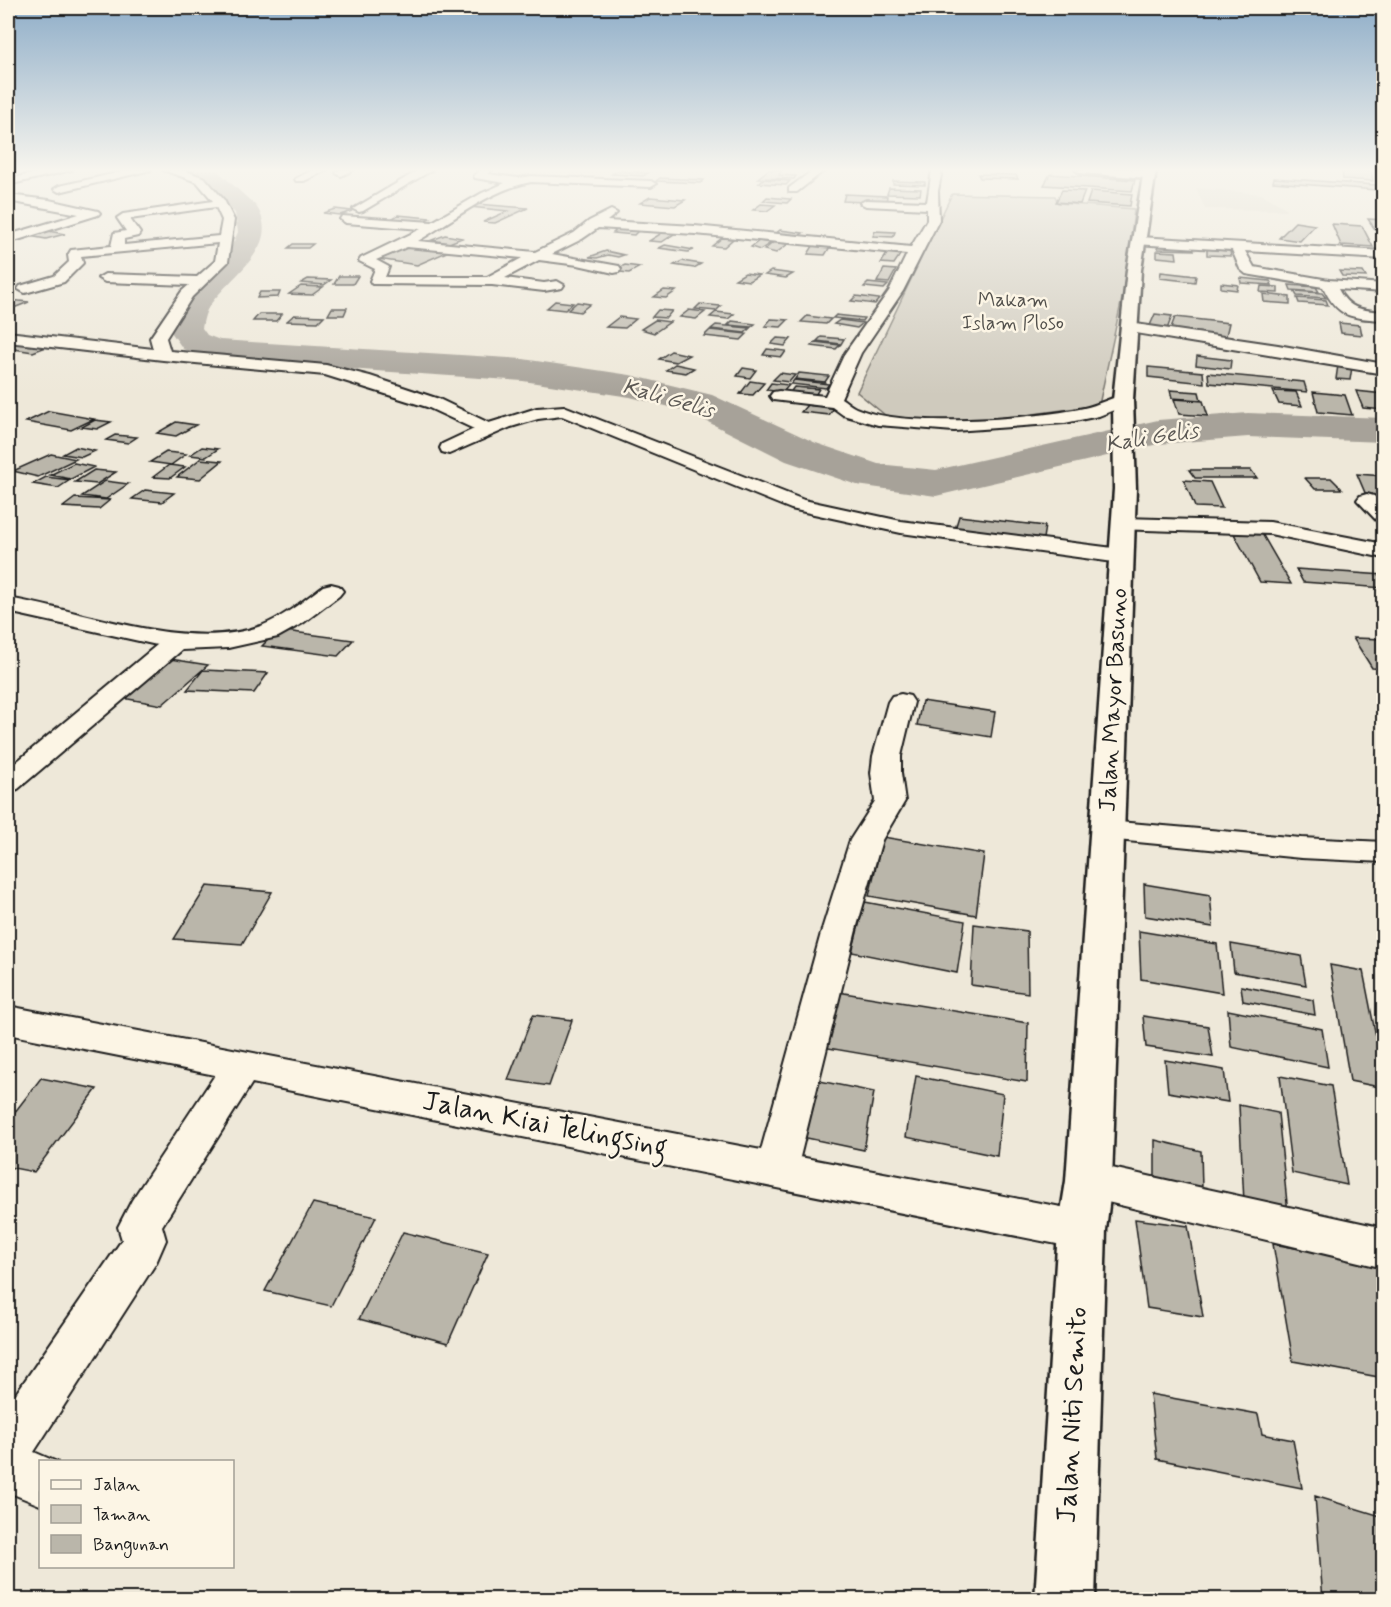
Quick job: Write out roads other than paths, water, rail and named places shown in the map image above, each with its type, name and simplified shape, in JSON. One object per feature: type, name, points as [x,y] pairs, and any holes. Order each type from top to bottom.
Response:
[{"type":"main road","name":"Jalan Mayor Basuno","points":[[1085,1206],[1125,489],[1123,403],[1139,245]]},
{"type":"main road","name":"Jalan Niti Semito","points":[[1065,1599],[1085,1206]]},
{"type":"street","points":[[17,290],[65,276],[76,263],[74,255],[76,253],[153,245]]},
{"type":"street","points":[[163,355],[158,338],[187,294],[221,262],[223,245]]},
{"type":"street","points":[[369,293],[382,267],[366,261],[400,245]]},
{"type":"street","points":[[424,245],[578,261],[614,269]]},
{"type":"street","points":[[494,281],[560,245]]},
{"type":"street","points":[[850,245],[916,251]]},
{"type":"street","points":[[834,402],[832,399],[853,353],[896,291],[918,245]]},
{"type":"street","points":[[1204,245],[1383,255]]},
{"type":"street","points":[[1237,247],[1247,269],[1251,271],[1329,284],[1383,288]]},
{"type":"street","points":[[105,278],[201,281]]},
{"type":"street","points":[[377,280],[494,281],[544,287],[557,285]]},
{"type":"street","points":[[1329,284],[1345,311],[1383,316]]},
{"type":"street","points":[[1129,328],[1278,350],[1383,369]]},
{"type":"street","points":[[10,339],[326,370],[433,403],[475,421],[488,430]]},
{"type":"street","points":[[779,396],[834,402],[844,410],[876,419],[953,426],[1040,420],[1123,403]]},
{"type":"street","points":[[449,448],[470,435],[554,411],[567,411],[798,505],[901,527],[1122,540],[1270,528],[1383,551]]},
{"type":"street","points":[[1367,500],[1383,517]]},
{"type":"street","points":[[8,606],[172,642],[220,642],[254,637],[284,625],[332,591]]},
{"type":"street","points":[[8,783],[172,647],[172,642]]},
{"type":"street","points":[[776,1170],[840,926],[866,840],[890,801],[886,773],[887,756],[901,702]]},
{"type":"street","points":[[1107,831],[1301,848],[1383,852]]},
{"type":"street","name":"Jalan Kiai Telingsing","points":[[8,1020],[776,1170],[1085,1206],[1383,1248]]},
{"type":"street","points":[[8,1447],[141,1249],[144,1240],[140,1227],[147,1213],[242,1066]]},
{"type":"street","points":[[8,1467],[39,1480]]},
{"type":"waterway","name":"Kali Gelis","points":[[246,245],[243,251],[192,308],[185,329],[195,342],[214,350],[523,370],[630,386],[699,403],[801,452],[872,476],[936,483],[1158,432],[1248,425],[1384,430]]},
{"type":"park label","name":"Makam Islam Ploso","points":[[1013,312]]}]
